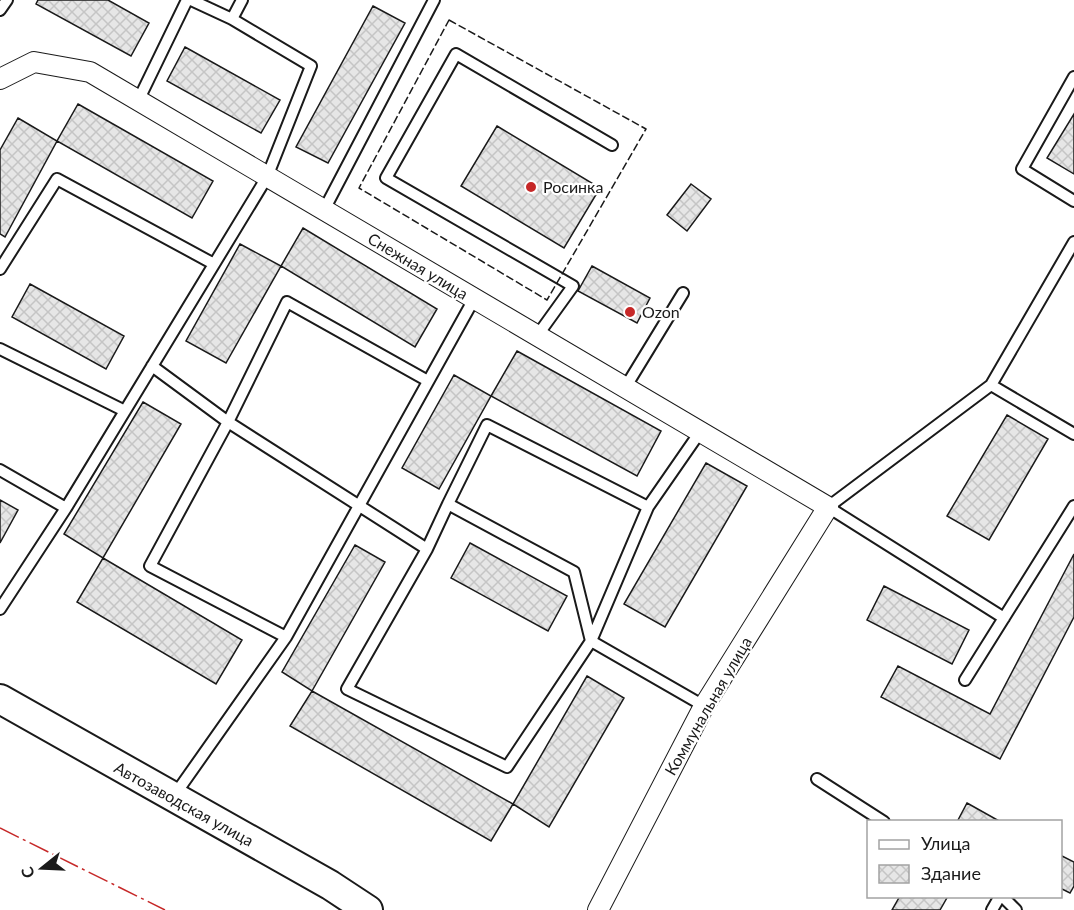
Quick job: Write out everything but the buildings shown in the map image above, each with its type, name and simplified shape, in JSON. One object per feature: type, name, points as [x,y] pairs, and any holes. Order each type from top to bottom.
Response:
[{"type":"main road","name":"Автозаводская улица","points":[[0,699],[330,885],[368,910]]},
{"type":"street","name":"Снежная улица","points":[[0,78],[34,62],[90,72],[828,507]]},
{"type":"street","name":"Коммунальная улица","points":[[598,910],[704,706],[828,507]]},
{"type":"lane","points":[[0,10],[7,0]]},
{"type":"lane","points":[[0,609],[66,508],[267,177],[311,66],[232,19],[189,0],[138,101]]},
{"type":"lane","points":[[232,19],[242,0]]},
{"type":"lane","points":[[324,210],[434,0]]},
{"type":"lane","points":[[537,336],[573,286],[386,178],[456,54],[612,145]]},
{"type":"lane","points":[[1074,77],[1022,170],[1074,201]]},
{"type":"lane","points":[[0,269],[57,179],[214,264]]},
{"type":"lane","points":[[1004,618],[828,507],[992,384],[1074,242]]},
{"type":"lane","points":[[625,388],[683,293]]},
{"type":"lane","points":[[172,798],[286,638],[474,299]]},
{"type":"lane","points":[[286,638],[150,566],[228,422],[287,302],[428,381]]},
{"type":"lane","points":[[0,349],[125,411]]},
{"type":"lane","points":[[152,366],[228,422],[360,504],[427,549]]},
{"type":"lane","points":[[992,384],[1074,434]]},
{"type":"lane","points":[[648,507],[487,425],[427,549],[347,689],[507,767],[591,641],[648,507],[700,432]]},
{"type":"lane","points":[[0,470],[66,508]]},
{"type":"lane","points":[[448,504],[574,572],[591,641],[704,706]]},
{"type":"lane","points":[[965,680],[1074,506]]},
{"type":"lane","points":[[817,778],[881,820]]},
{"type":"lane","points":[[1002,898],[1016,910]]},
{"type":"fence","points":[[449,20],[646,129],[547,300],[359,188],[449,20]]},
{"type":"power","points":[[0,828],[165,910]]},
{"type":"place","name":"Росинка","points":[[531,187]]},
{"type":"place","name":"Ozon","points":[[630,312]]}]
